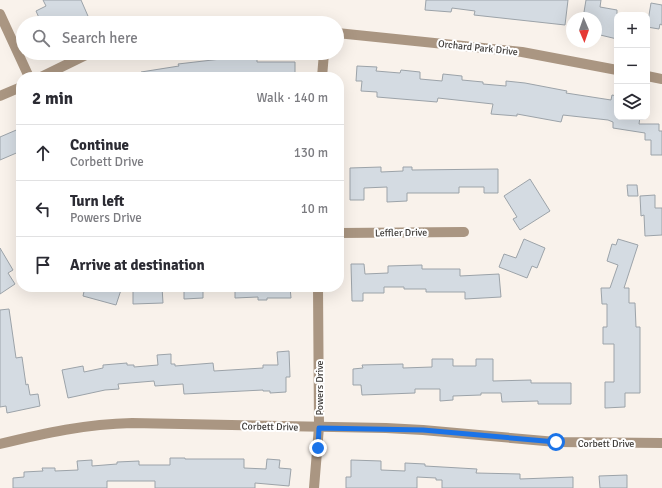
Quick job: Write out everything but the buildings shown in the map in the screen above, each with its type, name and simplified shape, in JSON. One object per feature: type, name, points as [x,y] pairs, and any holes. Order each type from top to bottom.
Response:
[{"type":"street","points":[[0,14],[16,49]]},
{"type":"street","name":"Orchard Park Drive","points":[[344,34],[522,52],[614,69]]},
{"type":"street","points":[[21,60],[27,72]]},
{"type":"street","points":[[51,72],[76,60]]},
{"type":"street","points":[[322,72],[323,60]]},
{"type":"street","points":[[650,77],[662,79]]},
{"type":"street","points":[[0,96],[16,89]]},
{"type":"street","name":"Leffler Drive","points":[[344,233],[464,232]]},
{"type":"street","name":"Powers Drive","points":[[314,488],[319,428],[318,292]]},
{"type":"street","name":"Corbett Drive","points":[[0,444],[73,428],[104,424],[132,423],[423,430],[556,442],[662,443]]},
{"type":"route","points":[[318,448],[319,428],[386,428],[423,430],[556,442]]}]
